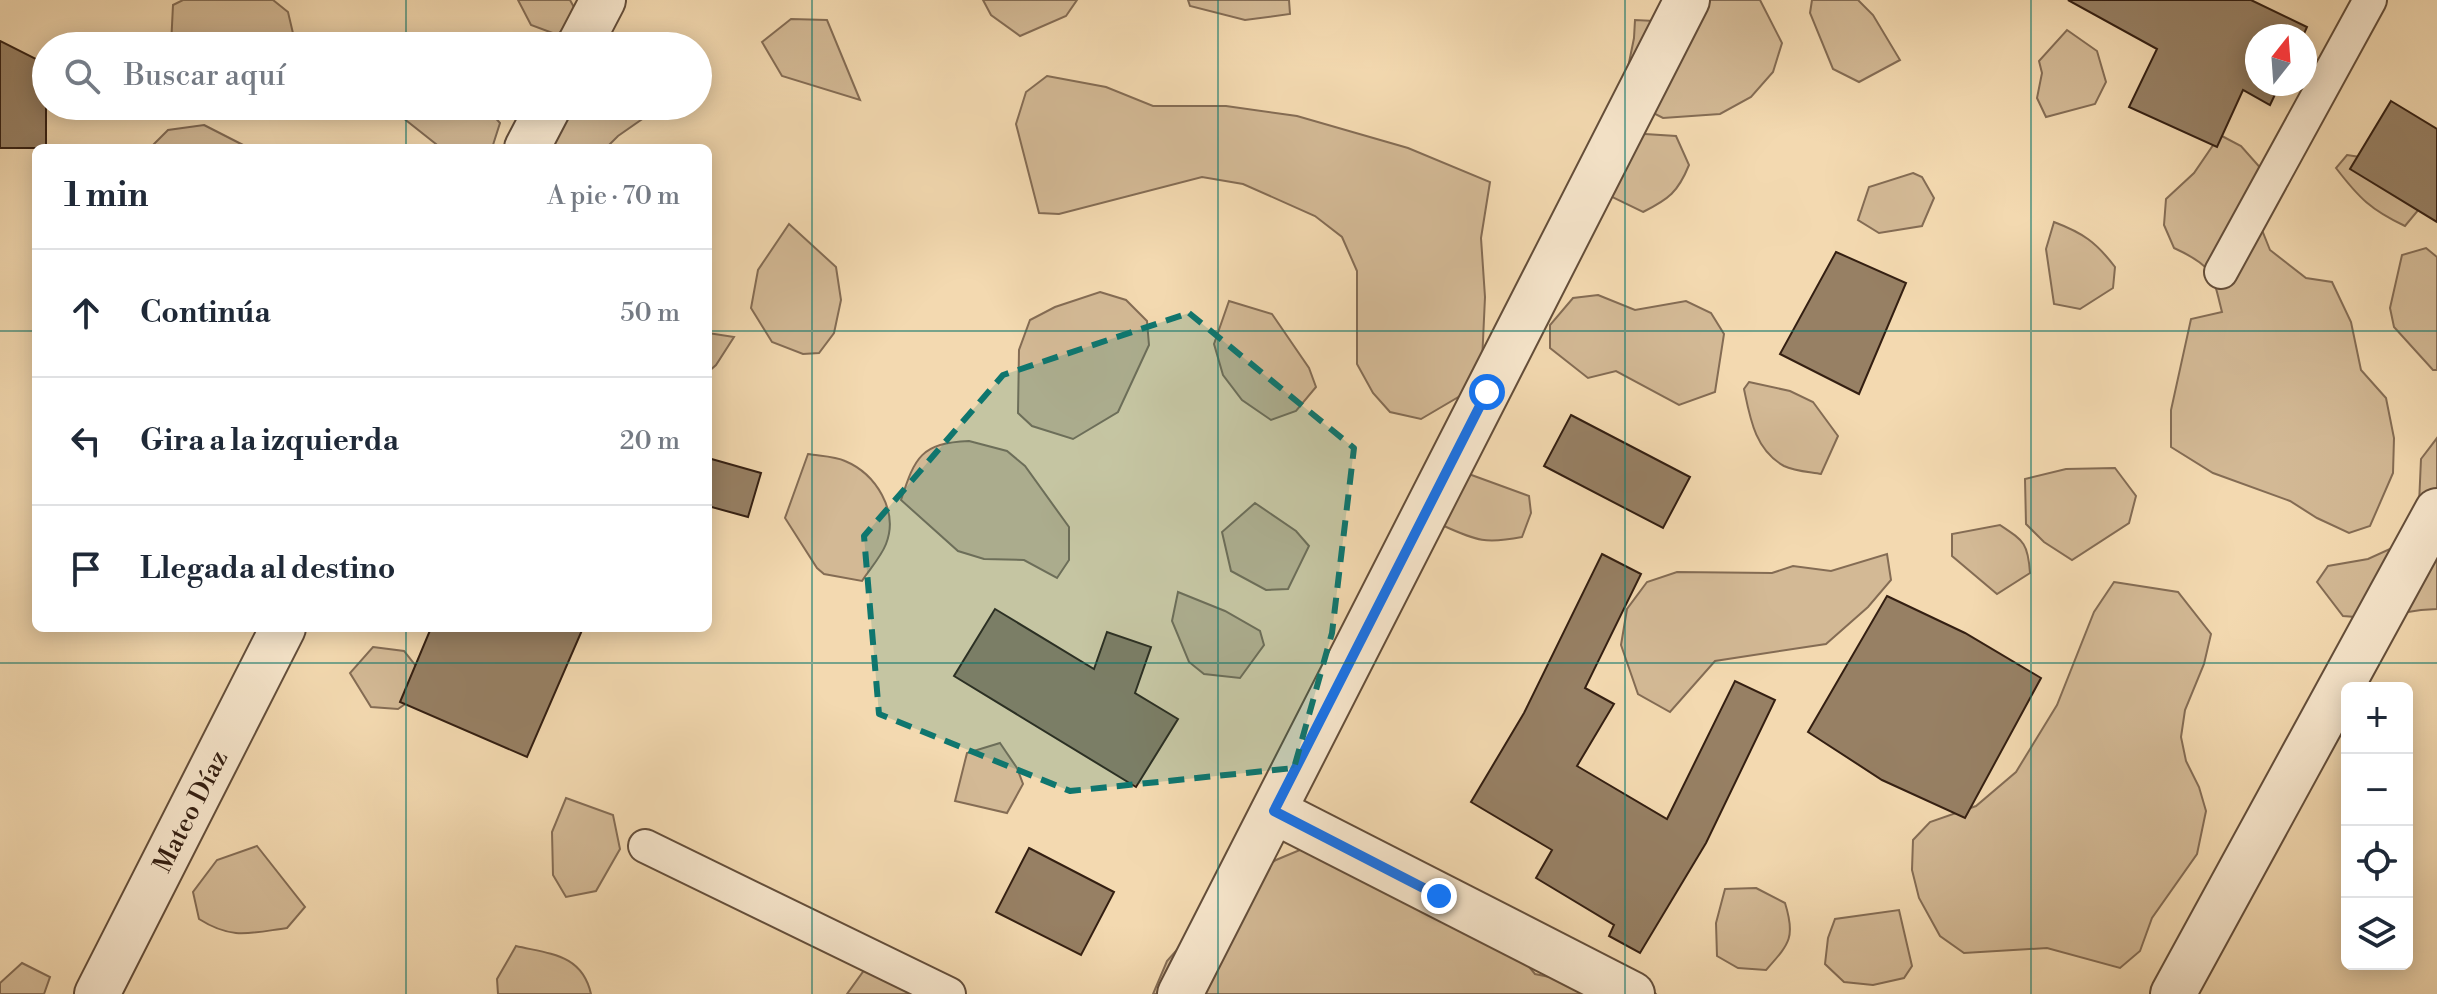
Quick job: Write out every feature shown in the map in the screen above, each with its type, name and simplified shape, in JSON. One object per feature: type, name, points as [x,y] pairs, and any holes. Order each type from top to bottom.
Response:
[{"type":"street","points":[[586,32],[603,0]]},
{"type":"street","points":[[1180,994],[1687,0]]},
{"type":"street","points":[[529,144],[542,120]]},
{"type":"street","points":[[2173,994],[2437,511]]},
{"type":"street","name":"Mateo Díaz","points":[[97,994],[281,632]]},
{"type":"street","points":[[1274,811],[1632,994]]},
{"type":"lane","points":[[2221,272],[2370,0]]},
{"type":"lane","points":[[645,846],[949,994]]},
{"type":"highlighted area","points":[[1189,313],[1354,448],[1332,633],[1294,768],[1070,791],[879,714],[864,536],[1003,375]]},
{"type":"shaded area","points":[[183,0],[273,0],[288,12],[293,32],[172,32],[173,5]]},
{"type":"shaded area","points":[[518,0],[570,0],[576,11],[560,32],[550,32],[531,25]]},
{"type":"shaded area","points":[[983,0],[1077,0],[1066,16],[1020,36],[991,15]]},
{"type":"shaded area","points":[[1188,0],[1289,0],[1290,14],[1245,20],[1190,6]]},
{"type":"shaded area","points":[[1680,0],[1760,0],[1782,43],[1773,72],[1751,97],[1720,114],[1663,118],[1622,97],[1635,20],[1655,21]]},
{"type":"shaded area","points":[[1812,0],[1858,0],[1873,15],[1900,60],[1859,82],[1833,69],[1810,13]]},
{"type":"shaded area","points":[[791,19],[827,20],[860,100],[782,76],[762,42]]},
{"type":"shaded area","points":[[2067,30],[2097,51],[2106,82],[2095,104],[2046,117],[2037,98],[2042,73],[2039,61]]},
{"type":"shaded area","points":[[1047,76],[1106,87],[1153,106],[1226,106],[1297,116],[1408,148],[1490,182],[1481,238],[1485,297],[1482,362],[1460,396],[1421,419],[1390,412],[1373,393],[1357,364],[1357,271],[1342,237],[1315,216],[1243,184],[1202,177],[1059,214],[1039,213],[1016,124],[1026,92]]},
{"type":"shaded area","points":[[406,120],[497,120],[500,123],[493,144],[436,144]]},
{"type":"shaded area","points":[[547,120],[641,120],[610,144],[538,144]]},
{"type":"shaded area","points":[[204,125],[241,144],[154,144],[168,130]]},
{"type":"shaded area","points":[[1613,132],[1676,136],[1689,165],[1672,194],[1643,212],[1610,196]]},
{"type":"shaded area","points":[[2220,135],[2241,146],[2272,181],[2256,215],[2270,250],[2306,278],[2332,282],[2351,322],[2361,370],[2386,398],[2394,438],[2393,473],[2370,526],[2349,533],[2290,501],[2213,473],[2171,447],[2171,410],[2191,319],[2222,312],[2209,272],[2197,260],[2174,248],[2164,225],[2166,199],[2194,173]]},
{"type":"shaded area","points":[[2347,155],[2386,161],[2420,208],[2405,226],[2374,209],[2344,178],[2336,168]]},
{"type":"shaded area","points":[[1913,173],[1922,177],[1934,198],[1922,226],[1879,233],[1858,220],[1869,187]]},
{"type":"shaded area","points":[[2054,222],[2088,239],[2115,267],[2113,288],[2080,309],[2054,304],[2046,249]]},
{"type":"shaded area","points":[[789,224],[836,267],[841,300],[834,333],[819,353],[803,354],[772,342],[751,308],[758,270]]},
{"type":"shaded area","points":[[2426,248],[2437,257],[2437,370],[2433,370],[2394,327],[2390,308],[2402,255]]},
{"type":"shaded area","points":[[1100,292],[1126,300],[1147,321],[1149,345],[1118,412],[1073,439],[1032,426],[1018,413],[1019,350],[1030,320],[1055,307]]},
{"type":"shaded area","points":[[1598,295],[1635,310],[1686,301],[1711,313],[1724,334],[1715,392],[1679,405],[1616,371],[1588,378],[1550,348],[1550,325],[1573,298]]},
{"type":"shaded area","points":[[1229,301],[1272,314],[1309,368],[1316,387],[1296,411],[1271,420],[1242,400],[1223,375],[1214,344]]},
{"type":"shaded area","points":[[712,334],[734,337],[712,368]]},
{"type":"shaded area","points":[[1749,382],[1790,391],[1813,402],[1838,436],[1821,474],[1788,468],[1766,451],[1755,432],[1749,411],[1744,389]]},
{"type":"shaded area","points":[[2437,438],[2437,609],[2369,618],[2343,616],[2317,582],[2328,566],[2368,559],[2401,544],[2419,504],[2421,459]]},
{"type":"shaded area","points":[[969,441],[1007,451],[1025,466],[1069,527],[1069,560],[1057,578],[1024,560],[984,559],[958,551],[901,500],[922,455],[940,445]]},
{"type":"shaded area","points":[[808,454],[837,458],[856,467],[882,495],[889,519],[886,544],[862,581],[824,574],[785,518]]},
{"type":"shaded area","points":[[2115,468],[2136,496],[2129,523],[2072,560],[2044,542],[2026,524],[2025,479],[2066,469]]},
{"type":"shaded area","points":[[1466,473],[1529,496],[1531,513],[1522,537],[1482,540],[1444,526],[1438,510]]},
{"type":"shaded area","points":[[1255,503],[1296,531],[1309,546],[1288,589],[1266,590],[1231,571],[1222,532]]},
{"type":"shaded area","points":[[2000,525],[2023,544],[2030,573],[1997,594],[1952,556],[1952,534]]},
{"type":"shaded area","points":[[1887,554],[1891,580],[1868,607],[1826,644],[1715,661],[1670,712],[1638,694],[1621,645],[1627,609],[1647,582],[1677,572],[1772,573],[1793,566],[1831,571]]},
{"type":"shaded area","points":[[2114,582],[2178,592],[2211,634],[2204,664],[2185,710],[2181,737],[2186,761],[2199,787],[2206,811],[2197,854],[2152,918],[2140,951],[2120,968],[2047,948],[1964,953],[1940,936],[1919,898],[1912,870],[1913,840],[1930,822],[1976,806],[2016,772],[2057,705],[2094,612]]},
{"type":"shaded area","points":[[1178,592],[1225,611],[1260,631],[1264,645],[1240,678],[1204,674],[1189,662],[1172,621]]},
{"type":"shaded area","points":[[373,647],[404,651],[419,670],[421,693],[398,709],[371,707],[350,673]]},
{"type":"shaded area","points":[[1000,743],[1017,768],[1023,784],[1007,813],[955,801],[967,753]]},
{"type":"shaded area","points":[[566,798],[613,815],[620,849],[596,891],[566,897],[553,875],[552,832]]},
{"type":"shaded area","points":[[1314,844],[1489,918],[1535,974],[1594,986],[1631,969],[1656,994],[1153,994],[1167,961],[1228,892],[1276,860]]},
{"type":"shaded area","points":[[257,846],[305,907],[287,928],[252,933],[221,930],[199,919],[193,892],[217,860]]},
{"type":"shaded area","points":[[1756,888],[1785,903],[1790,925],[1785,947],[1766,970],[1738,968],[1717,956],[1716,923],[1725,889]]},
{"type":"shaded area","points":[[1899,910],[1912,966],[1904,978],[1873,985],[1844,982],[1825,964],[1828,938],[1835,919]]},
{"type":"shaded area","points":[[516,946],[552,954],[572,963],[587,981],[591,994],[498,994],[497,979]]},
{"type":"shaded area","points":[[22,963],[50,977],[44,994],[0,994],[0,983]]},
{"type":"shaded area","points":[[865,969],[934,994],[847,994]]},
{"type":"building","points":[[2068,0],[2251,0],[2301,24],[2245,24],[2245,91],[2217,147],[2129,107],[2157,49]]},
{"type":"building","points":[[0,41],[32,57],[32,120],[46,120],[46,144],[32,144],[32,148],[0,148]]},
{"type":"building","points":[[2254,96],[2274,96],[2270,105]]},
{"type":"building","points":[[2391,101],[2437,129],[2437,222],[2350,169]]},
{"type":"building","points":[[1836,252],[1906,283],[1859,394],[1780,354]]},
{"type":"building","points":[[1571,415],[1690,477],[1663,528],[1544,466]]},
{"type":"building","points":[[712,459],[761,473],[748,517],[712,507]]},
{"type":"building","points":[[1602,554],[1641,574],[1585,688],[1614,704],[1577,766],[1667,819],[1735,681],[1775,700],[1706,843],[1640,953],[1609,936],[1614,925],[1536,878],[1552,850],[1471,802],[1524,713]]},
{"type":"building","points":[[1887,596],[1965,633],[2041,678],[1965,818],[1882,780],[1808,732]]},
{"type":"building","points":[[995,609],[1094,669],[1107,632],[1151,647],[1135,693],[1178,719],[1136,787],[954,676]]},
{"type":"building","points":[[429,632],[581,632],[527,757],[400,702]]},
{"type":"building","points":[[1029,848],[1114,892],[1081,955],[996,912]]},
{"type":"route","points":[[1439,896],[1274,811],[1487,392]]}]
